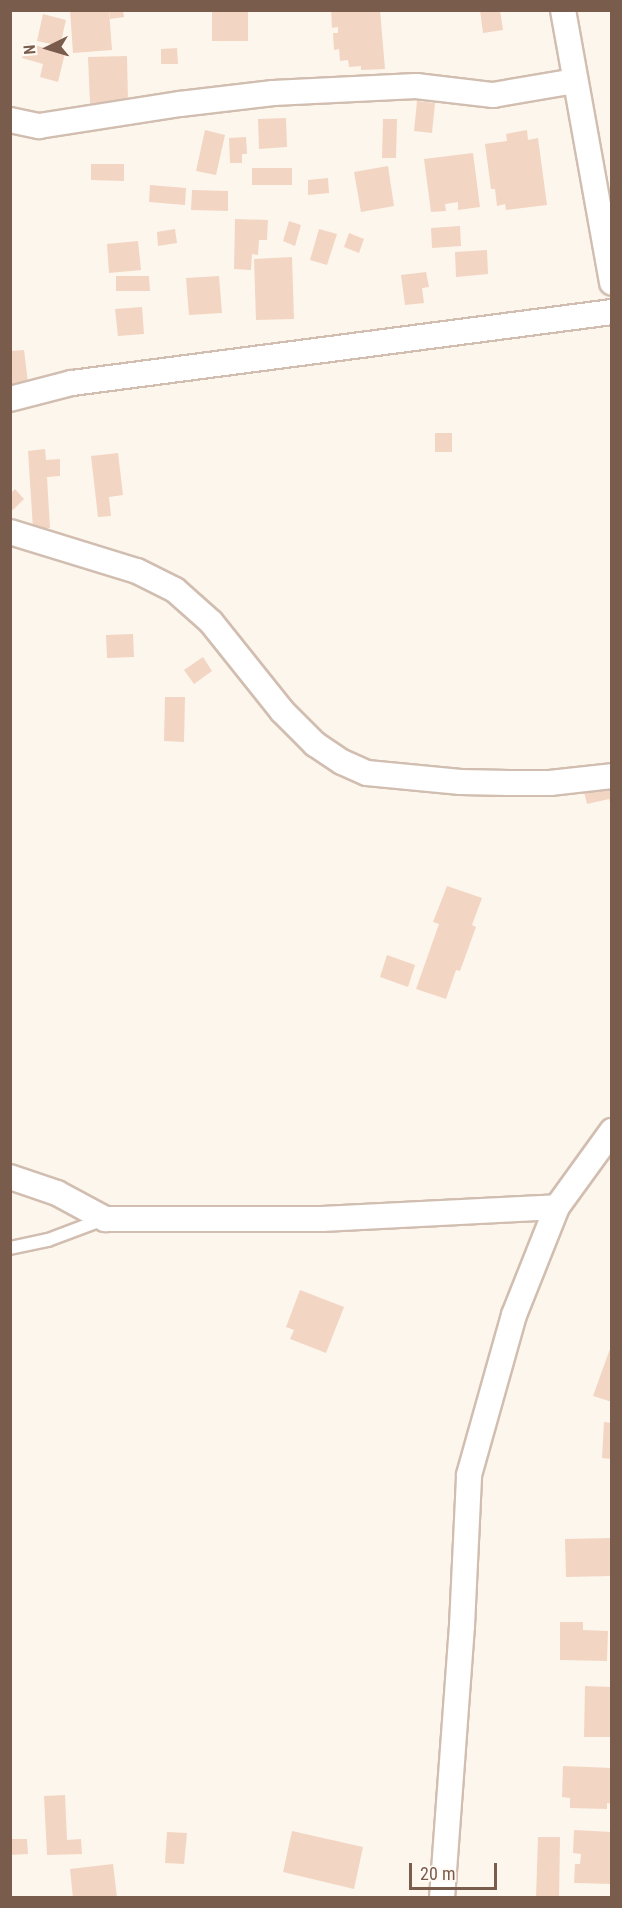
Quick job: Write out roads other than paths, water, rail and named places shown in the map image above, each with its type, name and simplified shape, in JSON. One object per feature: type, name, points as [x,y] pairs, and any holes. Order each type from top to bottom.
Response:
[{"type":"street","points":[[563,10],[612,283]]},
{"type":"street","points":[[10,120],[39,126],[171,105],[273,93],[416,86],[493,95],[575,81]]},
{"type":"street","points":[[10,399],[72,383],[612,312]]},
{"type":"street","points":[[10,532],[136,571],[175,590],[211,622],[282,711],[315,744],[342,762],[367,773],[461,782],[510,783],[550,783],[612,776]]},
{"type":"street","points":[[442,1898],[462,1626],[469,1476],[514,1315],[557,1207],[612,1131]]},
{"type":"street","points":[[10,1177],[57,1193],[105,1219],[322,1219],[557,1207]]},
{"type":"lane","points":[[10,1248],[48,1240],[105,1219]]}]
